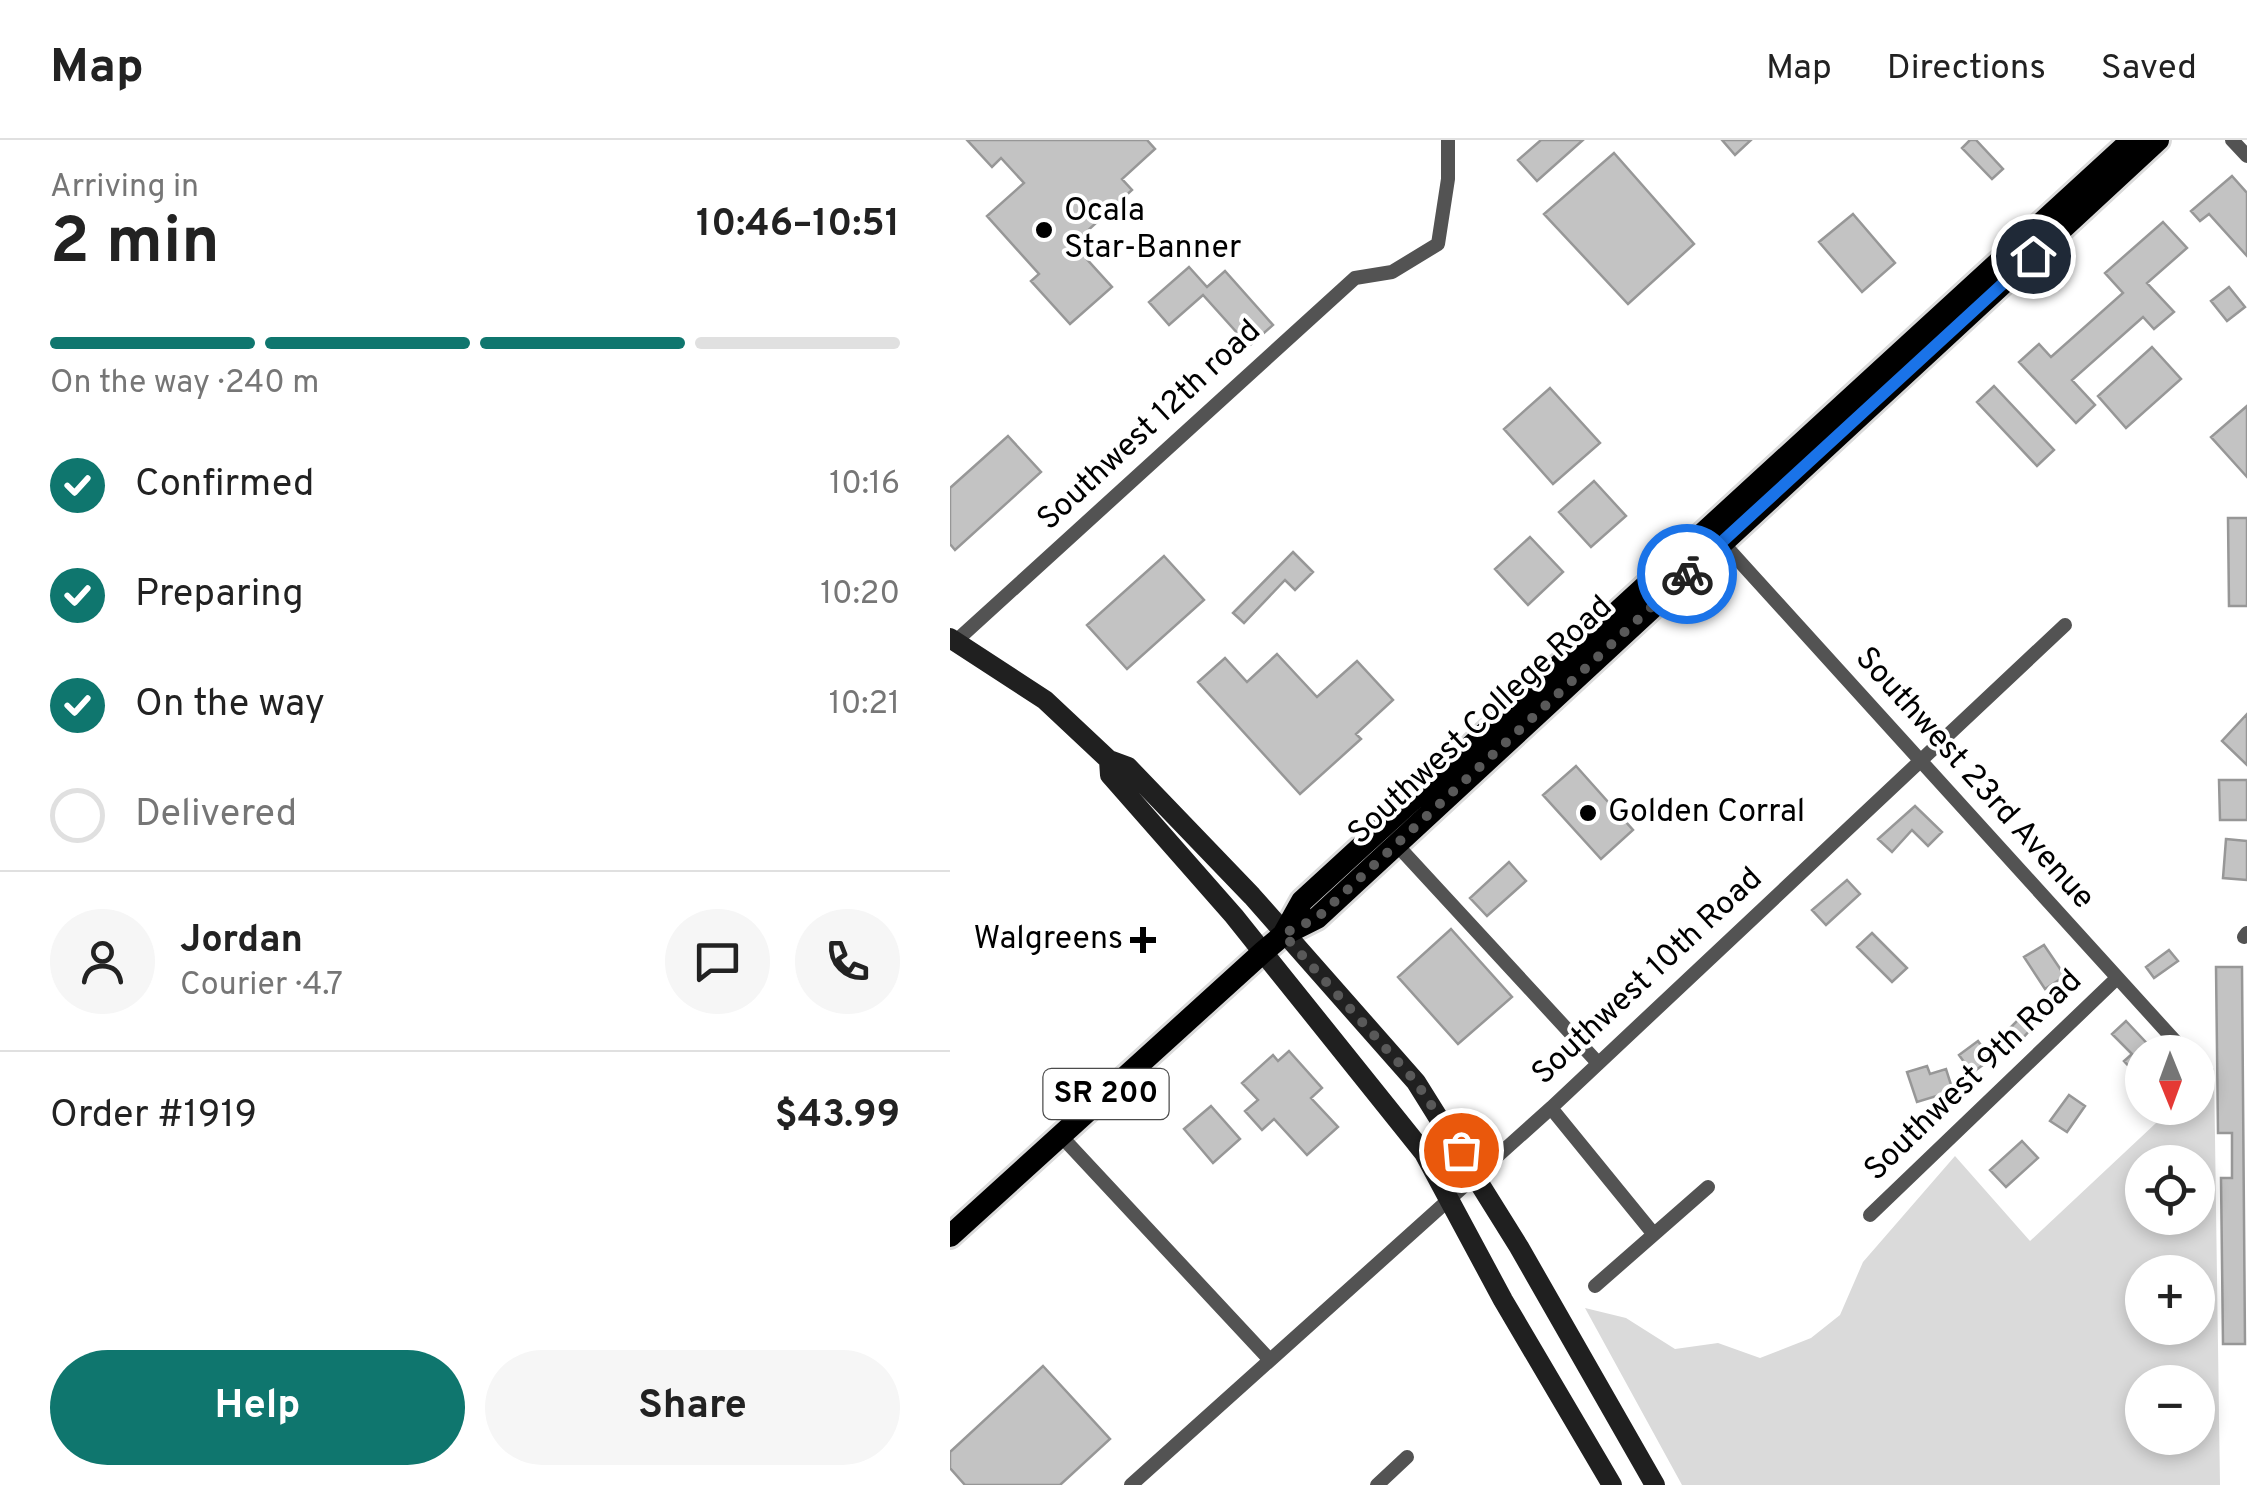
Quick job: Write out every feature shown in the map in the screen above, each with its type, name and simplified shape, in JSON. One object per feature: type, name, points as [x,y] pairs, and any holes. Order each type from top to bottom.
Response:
[{"type":"main road","name":"Southwest College Road","points":[[1283,934],[1302,901],[2132,140]]},
{"type":"main road","name":"Southwest College Road","points":[[950,1236],[1262,952],[1283,934],[1317,918],[2158,140]]},
{"type":"main road","points":[[953,640],[1045,700],[1109,760],[1124,765],[1173,812],[1416,1082],[1474,1173],[1656,1485]]},
{"type":"main road","points":[[1109,760],[1110,775],[1380,1092],[1424,1153],[1612,1485]]},
{"type":"street","name":"Southwest 12th road","points":[[953,640],[1355,278],[1392,272],[1438,244],[1448,179],[1448,140]]},
{"type":"street","points":[[2232,140],[2247,156]]},
{"type":"street","name":"Southwest 23rd Avenue","points":[[1722,542],[2169,1035]]},
{"type":"street","name":"Southwest 10th Road","points":[[1131,1485],[1447,1197],[1551,1108],[2065,625]]},
{"type":"street","points":[[1396,844],[1598,1063]]},
{"type":"street","name":"Southwest 9th Road","points":[[1870,1214],[2117,978]]},
{"type":"street","points":[[1551,1108],[1652,1232]]},
{"type":"street","points":[[1060,1136],[1270,1359]]},
{"type":"street","points":[[1595,1286],[1652,1232],[1708,1187]]},
{"type":"street","points":[[1377,1485],[1408,1457]]},
{"type":"shaded area","points":[[2154,1125],[2215,1125],[2220,1485],[1682,1485],[1585,1308],[1626,1318],[1675,1349],[1718,1343],[1760,1358],[1811,1338],[1840,1315],[1863,1262],[1955,1156],[2030,1241],[2125,1152],[2125,1235],[2215,1235],[2215,1145],[2132,1145]]},
{"type":"building","name":"Ocala Star-Banner","points":[[967,140],[1147,140],[1155,149],[1122,179],[1132,190],[1073,244],[1112,287],[1070,324],[1031,281],[1039,274],[987,216],[1024,183],[1001,158],[992,167]]},
{"type":"building","points":[[1541,140],[1583,140],[1537,181],[1518,160]]},
{"type":"building","points":[[1722,140],[1751,140],[1735,155]]},
{"type":"building","points":[[1976,140],[2003,169],[1992,179],[1962,148]]},
{"type":"building","points":[[1614,153],[1694,244],[1628,304],[1544,214]]},
{"type":"building","points":[[2232,176],[2247,193],[2247,256],[2209,214],[2200,221],[2191,211]]},
{"type":"building","points":[[1853,214],[1895,263],[1862,292],[1819,242]]},
{"type":"building","points":[[2163,222],[2187,248],[2147,283],[2174,312],[2154,329],[2143,317],[2072,380],[2095,405],[2076,423],[2019,362],[2039,344],[2051,357],[2123,293],[2105,273]]},
{"type":"building","points":[[1189,267],[1207,287],[1225,271],[1273,325],[1249,346],[1203,295],[1169,325],[1149,302]]},
{"type":"building","points":[[2229,287],[2245,307],[2227,321],[2211,301]]},
{"type":"building","points":[[2152,347],[2181,379],[2126,428],[2098,396]]},
{"type":"building","points":[[1994,386],[2054,450],[2037,466],[1977,402]]},
{"type":"building","points":[[1550,388],[1600,443],[1553,484],[1504,429]]},
{"type":"building","points":[[2247,406],[2247,477],[2211,437]]},
{"type":"building","points":[[1008,436],[1041,472],[955,550],[950,544],[950,488]]},
{"type":"building","points":[[1594,481],[1626,516],[1591,547],[1559,512]]},
{"type":"building","points":[[2228,518],[2247,518],[2247,606],[2229,606]]},
{"type":"building","points":[[1530,537],[1563,572],[1528,605],[1495,569]]},
{"type":"building","points":[[1293,552],[1313,572],[1295,590],[1285,580],[1244,623],[1233,613]]},
{"type":"building","points":[[1164,556],[1204,600],[1127,669],[1087,625]]},
{"type":"building","points":[[1277,654],[1317,697],[1357,661],[1393,700],[1356,734],[1361,739],[1300,794],[1198,682],[1225,658],[1247,682]]},
{"type":"building","points":[[2247,714],[2247,765],[2222,741]]},
{"type":"building","name":"Golden Corral","points":[[1576,766],[1633,830],[1601,859],[1543,795]]},
{"type":"building","points":[[2219,780],[2247,780],[2247,820],[2220,820]]},
{"type":"building","points":[[1915,806],[1942,832],[1928,846],[1912,830],[1892,852],[1878,839]]},
{"type":"building","points":[[2226,839],[2247,841],[2247,880],[2223,878]]},
{"type":"building","points":[[1509,862],[1526,881],[1487,916],[1470,898]]},
{"type":"building","points":[[1847,880],[1860,894],[1826,925],[1812,910]]},
{"type":"building","points":[[1451,929],[1512,997],[1458,1044],[1398,977]]},
{"type":"building","points":[[1872,933],[1907,968],[1892,982],[1857,947]]},
{"type":"building","points":[[2044,945],[2065,976],[2045,989],[2024,957]]},
{"type":"building","points":[[2169,950],[2178,961],[2154,978],[2146,967]]},
{"type":"building","points":[[2216,967],[2242,967],[2245,1344],[2223,1344],[2221,1178],[2232,1178],[2232,1133],[2218,1133]]},
{"type":"building","points":[[2030,1008],[2041,1018],[2022,1039],[2010,1028]]},
{"type":"building","points":[[2126,1021],[2139,1035],[2125,1035],[2125,1047],[2112,1034]]},
{"type":"building","points":[[1978,1041],[1991,1059],[1972,1073],[1959,1055]]},
{"type":"building","points":[[1289,1051],[1322,1088],[1311,1098],[1338,1127],[1307,1155],[1274,1119],[1262,1130],[1245,1111],[1258,1100],[1242,1083],[1273,1055],[1278,1061]]},
{"type":"building","points":[[1927,1066],[1930,1074],[1946,1069],[1953,1091],[1917,1102],[1907,1072]]},
{"type":"building","points":[[2069,1095],[2085,1106],[2067,1132],[2050,1121]]},
{"type":"building","points":[[1211,1106],[1240,1139],[1213,1163],[1184,1129]]},
{"type":"building","points":[[2022,1141],[2038,1158],[2006,1187],[1990,1170]]},
{"type":"building","points":[[1043,1366],[1110,1439],[1060,1485],[965,1485],[950,1468],[950,1452]]},
{"type":"way so far","points":[[1461,1150],[1416,1082],[1283,934],[1317,918],[1687,574]]},
{"type":"place","name":"Ocala Star-Banner","points":[[1044,230]]},
{"type":"place","name":"Golden Corral","points":[[1588,813]]},
{"type":"place","name":"Walgreens","points":[[1143,940]]},
{"type":"route","points":[[1687,574],[2033,256]]}]
